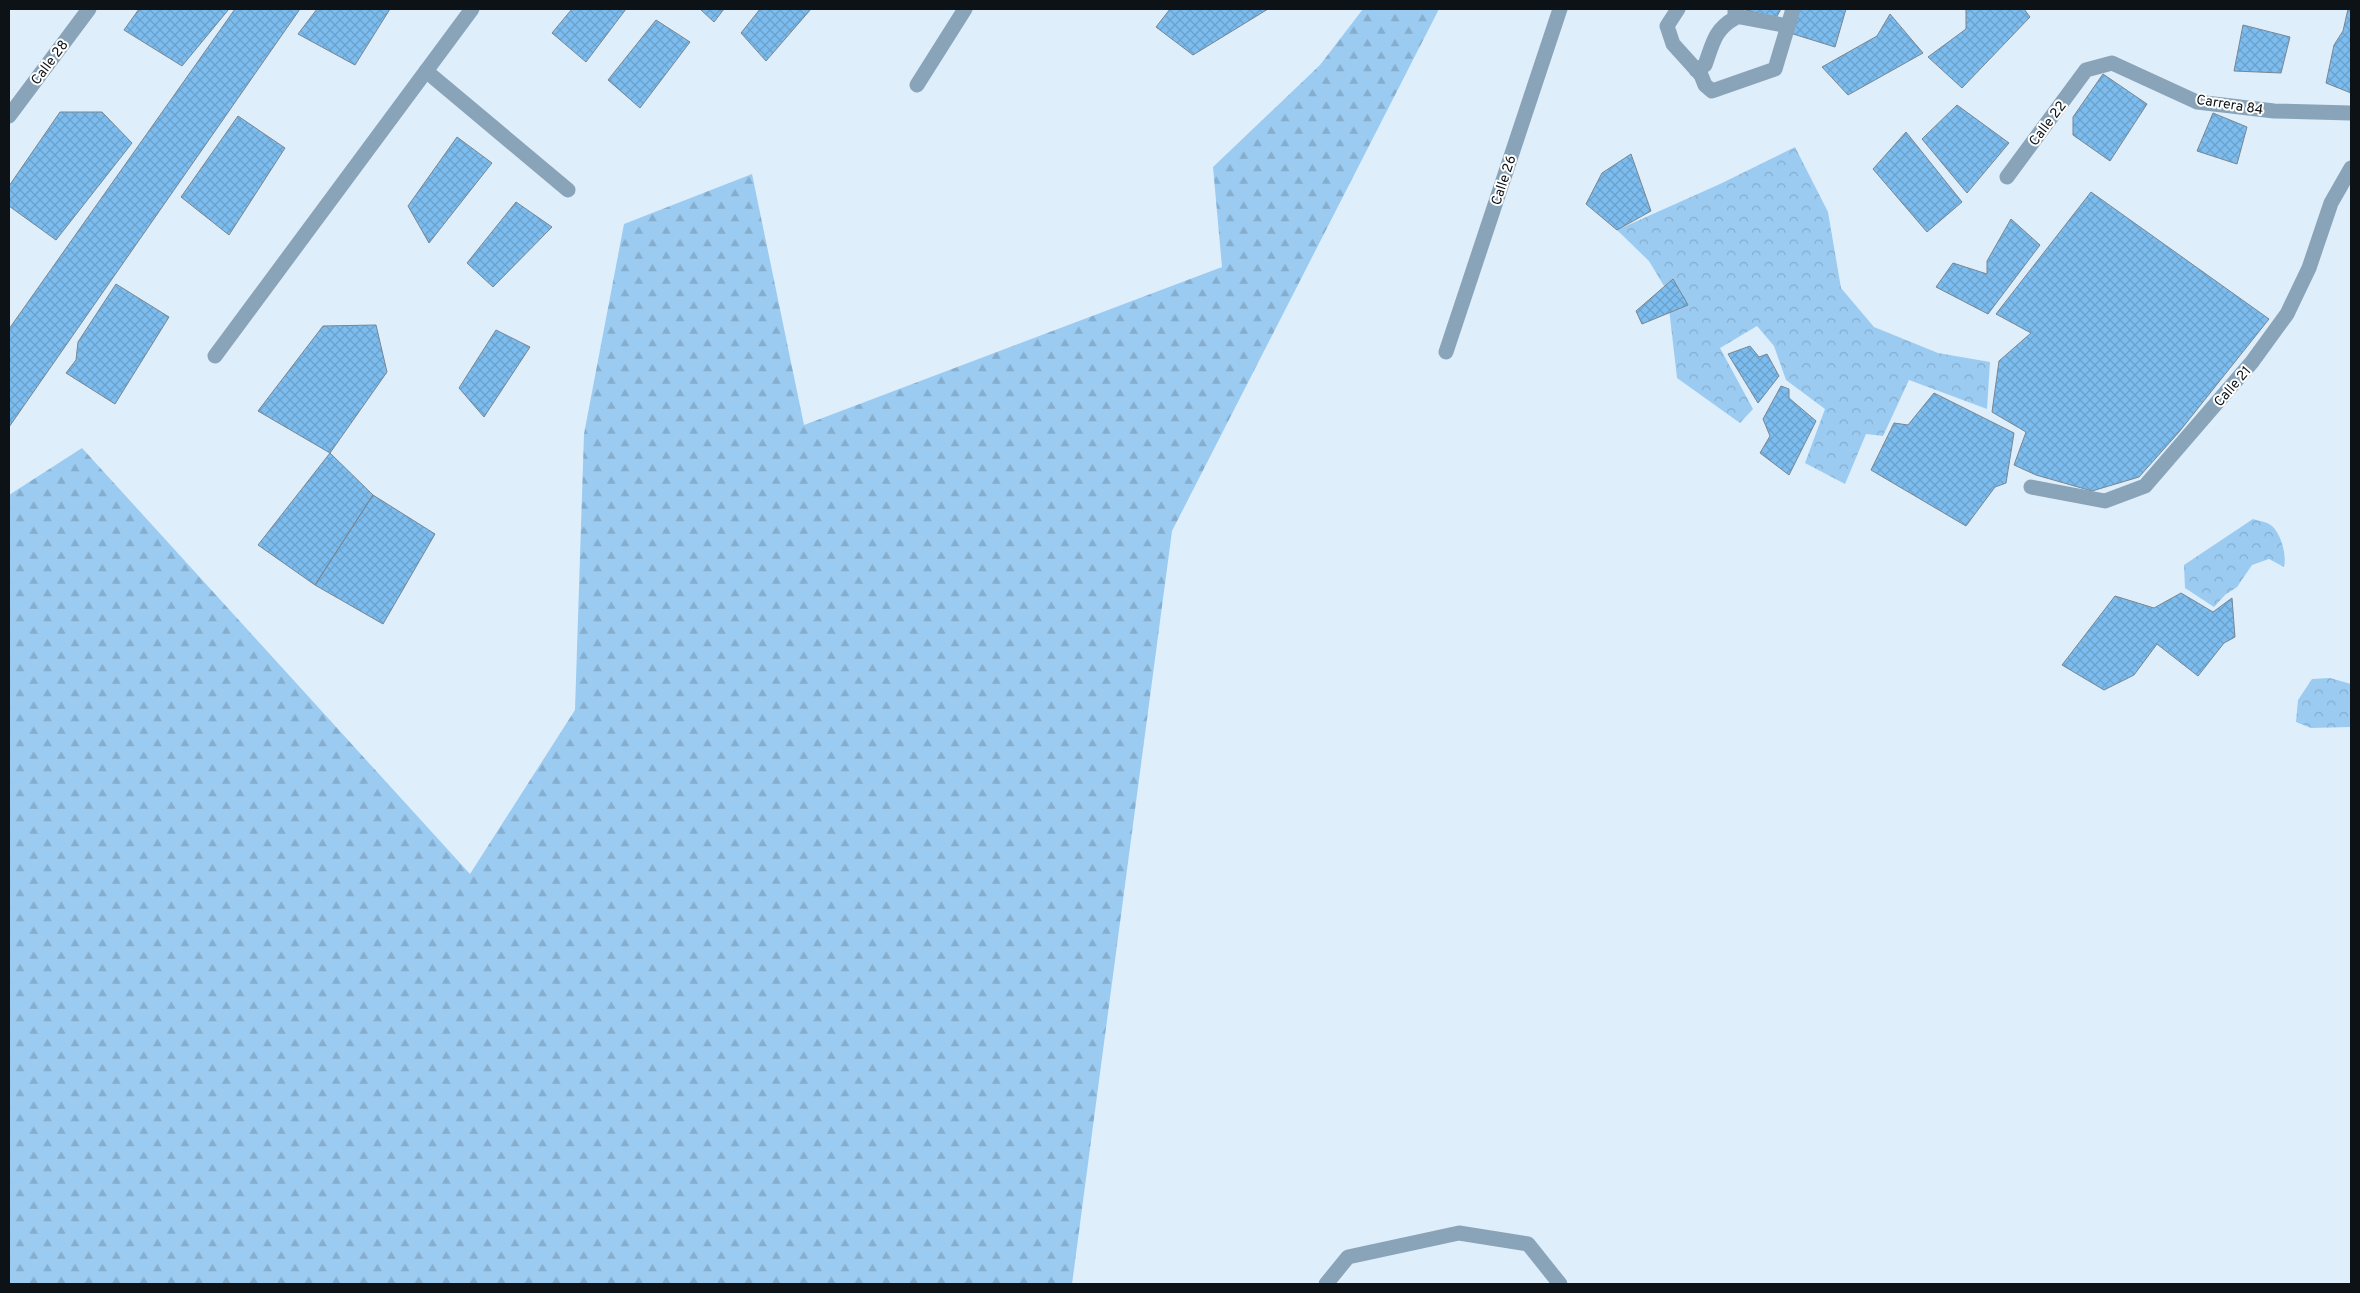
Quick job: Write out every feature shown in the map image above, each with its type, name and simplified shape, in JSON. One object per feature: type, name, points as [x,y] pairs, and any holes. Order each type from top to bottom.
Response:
[{"type":"street","name":"Calle 28","points":[[9,116],[90,9]]},
{"type":"street","points":[[215,356],[472,9]]},
{"type":"street","points":[[917,85],[965,9]]},
{"type":"street","name":"Calle 26","points":[[1446,352],[1560,9]]},
{"type":"street","points":[[1678,9],[1667,26],[1668,33],[1673,44],[1696,70],[1704,85],[1712,91],[1775,69],[1793,9]]},
{"type":"street","points":[[1696,70],[1705,65],[1715,36],[1722,25],[1735,18],[1735,12],[1788,26]]},
{"type":"street","name":"Carrera 84","points":[[2086,70],[2112,64],[2197,102],[2274,111],[2351,113]]},
{"type":"street","name":"Calle 22","points":[[2007,177],[2086,70]]},
{"type":"street","points":[[426,71],[568,190]]},
{"type":"street","name":"Calle 21","points":[[2031,487],[2104,501],[2145,486],[2252,362],[2287,314],[2309,268],[2331,203],[2351,168]]},
{"type":"street","points":[[1326,1284],[1348,1257],[1459,1233],[1528,1244],[1560,1284]]},
{"type":"green space","points":[[1363,9],[1439,9],[1172,531],[1072,1284],[9,1284],[9,495],[82,448],[470,874],[575,710],[584,434],[624,224],[752,174],[804,425],[1222,267],[1213,167],[1320,65]]},
{"type":"green space","points":[[1795,147],[1828,212],[1841,288],[1874,327],[1938,353],[1990,362],[1987,409],[1909,380],[1883,436],[1866,434],[1845,484],[1805,463],[1825,409],[1786,380],[1774,346],[1757,326],[1720,348],[1753,409],[1740,423],[1677,378],[1667,291],[1649,261],[1617,230],[1720,184]]},
{"type":"green space","points":[[2253,519],[2272,526],[2281,539],[2284,551],[2284,567],[2269,559],[2252,565],[2237,587],[2225,595],[2214,607],[2185,588],[2184,565]]},
{"type":"green space","points":[[2330,678],[2351,684],[2351,727],[2311,728],[2296,722],[2298,700],[2312,679]]},
{"type":"building","points":[[139,9],[229,9],[182,66],[124,30]]},
{"type":"building","points":[[235,9],[300,9],[9,427],[9,329]]},
{"type":"building","points":[[317,9],[390,9],[355,65],[298,34]]},
{"type":"building","points":[[572,9],[626,9],[586,62],[552,33]]},
{"type":"building","points":[[700,9],[724,9],[714,22]]},
{"type":"building","points":[[760,9],[811,9],[766,61],[741,33]]},
{"type":"building","points":[[1170,9],[1268,9],[1193,55],[1156,27]]},
{"type":"building","points":[[1742,9],[1781,9],[1776,18]]},
{"type":"building","points":[[1800,9],[1846,9],[1835,47],[1790,33]]},
{"type":"building","points":[[1966,9],[2024,9],[2030,17],[1962,88],[1928,57],[1966,29]]},
{"type":"building","points":[[2348,9],[2351,9],[2351,93],[2326,83],[2334,45],[2343,31]]},
{"type":"building","points":[[1890,14],[1923,53],[1848,95],[1822,67],[1877,36]]},
{"type":"building","points":[[656,20],[690,42],[640,108],[608,80]]},
{"type":"building","points":[[2243,25],[2290,37],[2281,73],[2234,71]]},
{"type":"building","points":[[2103,74],[2147,104],[2110,161],[2073,135],[2073,117]]},
{"type":"building","points":[[1957,105],[2009,143],[1967,193],[1922,139]]},
{"type":"building","points":[[60,112],[102,112],[132,143],[56,240],[9,206],[9,186]]},
{"type":"building","points":[[2213,113],[2247,127],[2237,164],[2197,151]]},
{"type":"building","points":[[238,116],[285,148],[229,235],[181,197]]},
{"type":"building","points":[[1906,132],[1962,202],[1927,232],[1873,169]]},
{"type":"building","points":[[457,137],[492,163],[429,243],[408,206]]},
{"type":"building","points":[[1631,154],[1651,211],[1617,230],[1586,204],[1602,173]]},
{"type":"building","points":[[2091,192],[2269,319],[2179,432],[2139,477],[2092,491],[2036,475],[2014,465],[2026,432],[1992,412],[1999,361],[2031,333],[1996,314]]},
{"type":"building","points":[[516,202],[552,227],[493,287],[467,263]]},
{"type":"building","points":[[2011,219],[2040,245],[1988,314],[1936,287],[1953,263],[1987,274],[1987,261]]},
{"type":"building","points":[[1673,279],[1688,305],[1642,324],[1636,311]]},
{"type":"building","points":[[116,284],[169,317],[115,404],[66,373],[76,360],[78,342]]},
{"type":"building","points":[[376,325],[387,372],[330,453],[258,411],[323,326]]},
{"type":"building","points":[[496,330],[530,347],[484,417],[459,388]]},
{"type":"building","points":[[1750,346],[1759,357],[1767,354],[1779,376],[1758,403],[1728,354]]},
{"type":"building","points":[[1781,386],[1789,389],[1789,398],[1816,421],[1789,475],[1760,453],[1770,436],[1763,419]]},
{"type":"building","points":[[1934,393],[2014,433],[2006,483],[1995,487],[1966,526],[1871,470],[1894,423],[1908,425]]},
{"type":"building","points":[[330,453],[373,495],[315,585],[258,545]]},
{"type":"building","points":[[373,495],[435,534],[383,624],[315,585]]},
{"type":"building","points":[[2181,593],[2213,612],[2232,598],[2235,637],[2224,643],[2198,676],[2157,644],[2134,675],[2104,690],[2062,665],[2115,596],[2154,608]]}]
